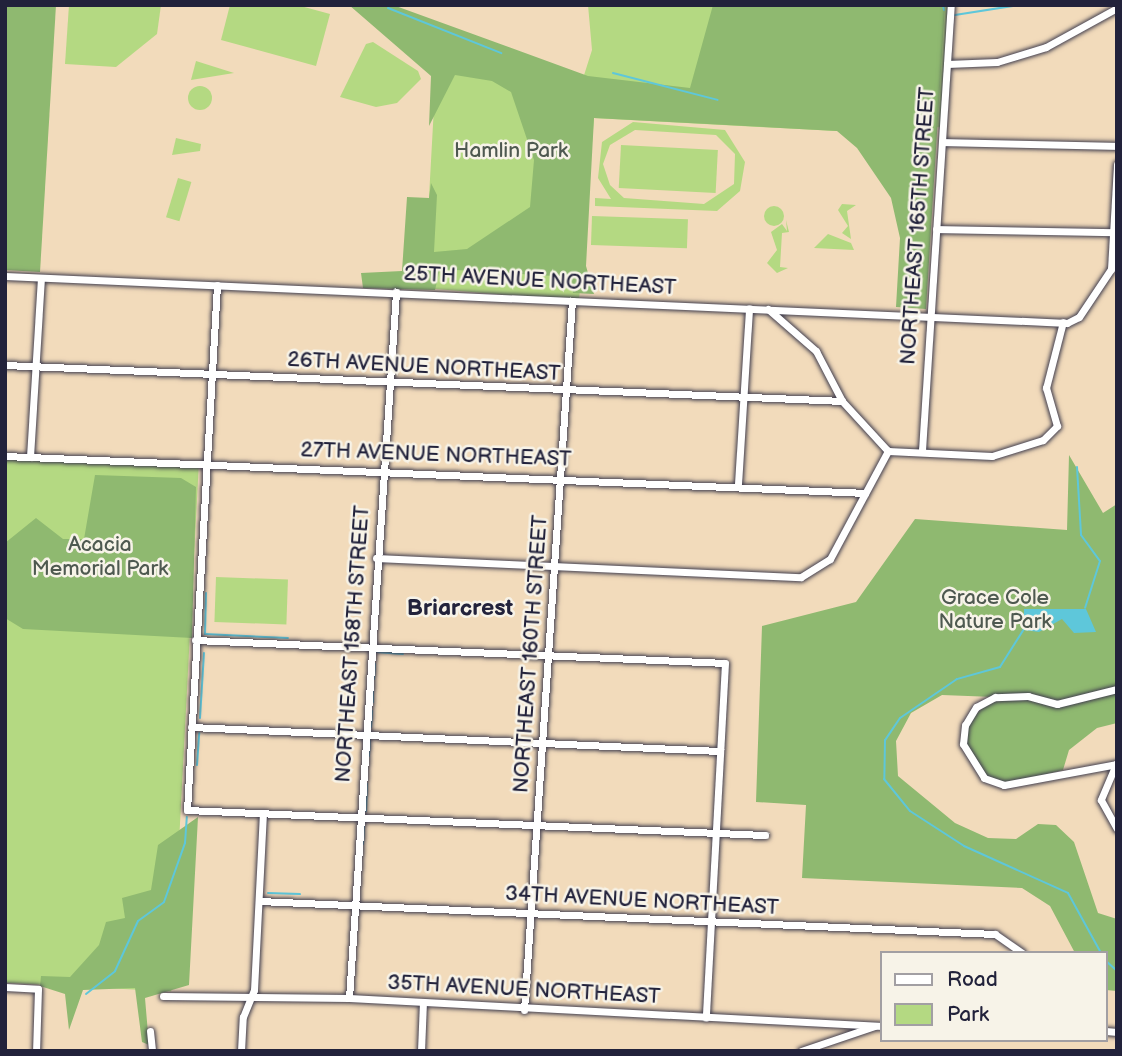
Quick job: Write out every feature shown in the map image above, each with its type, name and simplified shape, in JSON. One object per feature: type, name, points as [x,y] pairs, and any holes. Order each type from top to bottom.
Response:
[{"type":"street","name":"NORTHEAST 165TH STREET","points":[[922,450],[927,315],[943,142],[951,5]]},
{"type":"street","points":[[947,64],[997,62],[1046,47],[1117,8]]},
{"type":"street","points":[[943,142],[1117,146]]},
{"type":"street","points":[[1114,269],[1112,232],[1117,164]]},
{"type":"street","points":[[936,229],[1112,232]]},
{"type":"street","name":"25TH AVENUE NORTHEAST","points":[[5,276],[1063,322],[1073,320],[1114,269]]},
{"type":"street","points":[[30,457],[41,278]]},
{"type":"street","points":[[217,285],[187,810],[765,835]]},
{"type":"street","name":"NORTHEAST 158TH STREET","points":[[349,998],[358,817],[396,292]]},
{"type":"street","name":"NORTHEAST 160TH STREET","points":[[524,1010],[572,301]]},
{"type":"street","points":[[738,484],[749,308]]},
{"type":"street","points":[[768,309],[816,351],[842,401],[888,451],[1009,454],[1030,448],[1057,426],[1046,388],[1063,322]]},
{"type":"street","name":"26TH AVENUE NORTHEAST","points":[[5,365],[842,401]]},
{"type":"street","points":[[376,558],[802,577],[821,569],[888,451]]},
{"type":"street","name":"27TH AVENUE NORTHEAST","points":[[5,456],[738,484],[865,493]]},
{"type":"street","points":[[195,640],[724,663],[706,1017]]},
{"type":"street","points":[[1117,689],[1057,704],[1028,696],[995,697],[976,707],[964,725],[963,744],[984,778],[1024,784],[1063,770],[1116,764],[1101,800],[1117,829]]},
{"type":"street","points":[[191,727],[543,740],[720,751]]},
{"type":"street","points":[[241,1051],[252,996],[263,813]]},
{"type":"street","name":"34TH AVENUE NORTHEAST","points":[[259,901],[995,934],[1020,951]]},
{"type":"street","points":[[5,987],[38,989],[36,1051]]},
{"type":"street","name":"35TH AVENUE NORTHEAST","points":[[163,996],[349,998],[524,1010],[879,1026]]},
{"type":"street","points":[[419,1048],[423,1002]]},
{"type":"street","points":[[801,1051],[879,1026]]},
{"type":"street","points":[[150,1031],[152,1051]]},
{"type":"green space","points":[[5,5],[56,5],[40,272],[5,270]]},
{"type":"green space","points":[[69,5],[161,5],[157,34],[116,67],[65,64]]},
{"type":"green space","points":[[230,5],[297,5],[330,14],[316,66],[221,40]]},
{"type":"green space","name":"Hamlin Park","points":[[349,5],[393,5],[588,76],[690,88],[713,5],[945,5],[926,309],[896,307],[900,238],[891,198],[857,148],[837,131],[594,118],[586,266],[594,294],[573,293],[571,277],[440,269],[435,290],[363,288],[361,273],[402,271],[407,197],[429,198],[431,183],[437,195],[434,252],[467,249],[530,207],[534,160],[511,92],[492,81],[455,75],[429,126],[431,76]]},
{"type":"green space","name":"Hamlin Park","points":[[588,5],[951,5],[944,127],[836,131],[594,118],[579,301],[424,288],[438,34],[579,91],[592,50]]},
{"type":"green space","points":[[373,42],[418,71],[421,79],[397,103],[376,107],[340,97],[366,44]]},
{"type":"green space","points":[[196,61],[234,73],[191,80]]},
{"type":"green space","points":[[200,86],[211,93],[212,98],[205,109],[200,110],[189,103],[188,98],[195,87]]},
{"type":"green space","points":[[633,122],[725,130],[745,162],[740,191],[717,211],[595,206],[595,198],[611,199],[598,178],[602,142]],"holes":[[[635,130],[716,135],[735,154],[734,184],[704,204],[624,198],[610,185],[603,164],[610,145]]]},
{"type":"green space","points":[[176,138],[201,144],[200,151],[172,155]]},
{"type":"green space","points":[[621,145],[718,150],[716,193],[619,188]]},
{"type":"green space","points":[[178,178],[191,182],[179,221],[166,217]]},
{"type":"green space","points":[[842,204],[856,205],[847,211],[851,239],[842,233],[848,226],[838,210]]},
{"type":"green space","points":[[774,206],[781,209],[784,216],[781,223],[774,226],[767,223],[764,216],[767,209]]},
{"type":"green space","points":[[592,216],[688,219],[687,248],[591,245]]},
{"type":"green space","points":[[786,220],[789,232],[782,233],[780,267],[788,268],[777,273],[767,263],[777,250],[771,232],[782,224],[787,231]]},
{"type":"green space","points":[[828,234],[851,243],[854,250],[814,248]]},
{"type":"green space","name":"Grace Cole Nature Park","points":[[1069,455],[1103,513],[1117,504],[1117,723],[1097,728],[1069,750],[1063,770],[1004,785],[984,778],[963,744],[965,725],[994,697],[942,695],[911,713],[896,741],[898,776],[955,823],[988,838],[1016,839],[1038,824],[1056,825],[1074,842],[1098,913],[1117,919],[1117,991],[1108,990],[1108,951],[1074,951],[1050,906],[1022,888],[802,878],[806,805],[756,802],[762,626],[856,602],[915,519],[1067,530]]},
{"type":"green space","name":"Acacia Memorial Park","points":[[5,456],[199,466],[171,991],[5,983]]},
{"type":"green space","points":[[95,475],[181,478],[196,487],[192,638],[23,629],[5,618],[5,543],[36,518],[63,539],[84,539]]},
{"type":"green space","points":[[216,577],[288,580],[286,624],[214,622]]},
{"type":"green space","points":[[198,817],[189,985],[145,998],[149,1045],[142,1042],[135,988],[83,990],[69,1030],[65,994],[40,986],[41,976],[70,977],[99,945],[106,922],[125,918],[122,898],[151,890],[158,845]]},
{"type":"water","points":[[1024,609],[1086,609],[1096,632],[1074,633],[1062,619],[1039,632],[1024,630]]},
{"type":"waterway","points":[[943,5],[944,10]]},
{"type":"waterway","points":[[955,15],[1019,5]]},
{"type":"waterway","points":[[388,8],[501,53]]},
{"type":"waterway","points":[[613,73],[718,100]]},
{"type":"waterway","points":[[1077,467],[1081,535],[1100,561],[1085,608]]},
{"type":"waterway","points":[[206,593],[205,634],[288,638]]},
{"type":"waterway","points":[[1024,629],[1000,667],[957,679],[900,718],[885,740],[884,779],[910,811],[964,846],[1068,893],[1100,951]]},
{"type":"waterway","points":[[376,652],[403,654]]},
{"type":"waterway","points":[[200,718],[204,653]]},
{"type":"waterway","points":[[374,679],[375,664]]},
{"type":"waterway","points":[[373,689],[373,702]]},
{"type":"waterway","points":[[371,727],[372,711]]},
{"type":"waterway","points":[[197,765],[199,733]]},
{"type":"waterway","points":[[369,756],[370,739]]},
{"type":"waterway","points":[[366,811],[367,784]]},
{"type":"waterway","points":[[86,994],[115,971],[138,921],[164,902],[185,843],[187,817]]},
{"type":"waterway","points":[[363,844],[364,826]]},
{"type":"waterway","points":[[268,893],[300,894]]},
{"type":"waterway","points":[[1108,963],[1117,971]]},
{"type":"district","name":"Briarcrest","points":[[460,608]]}]
